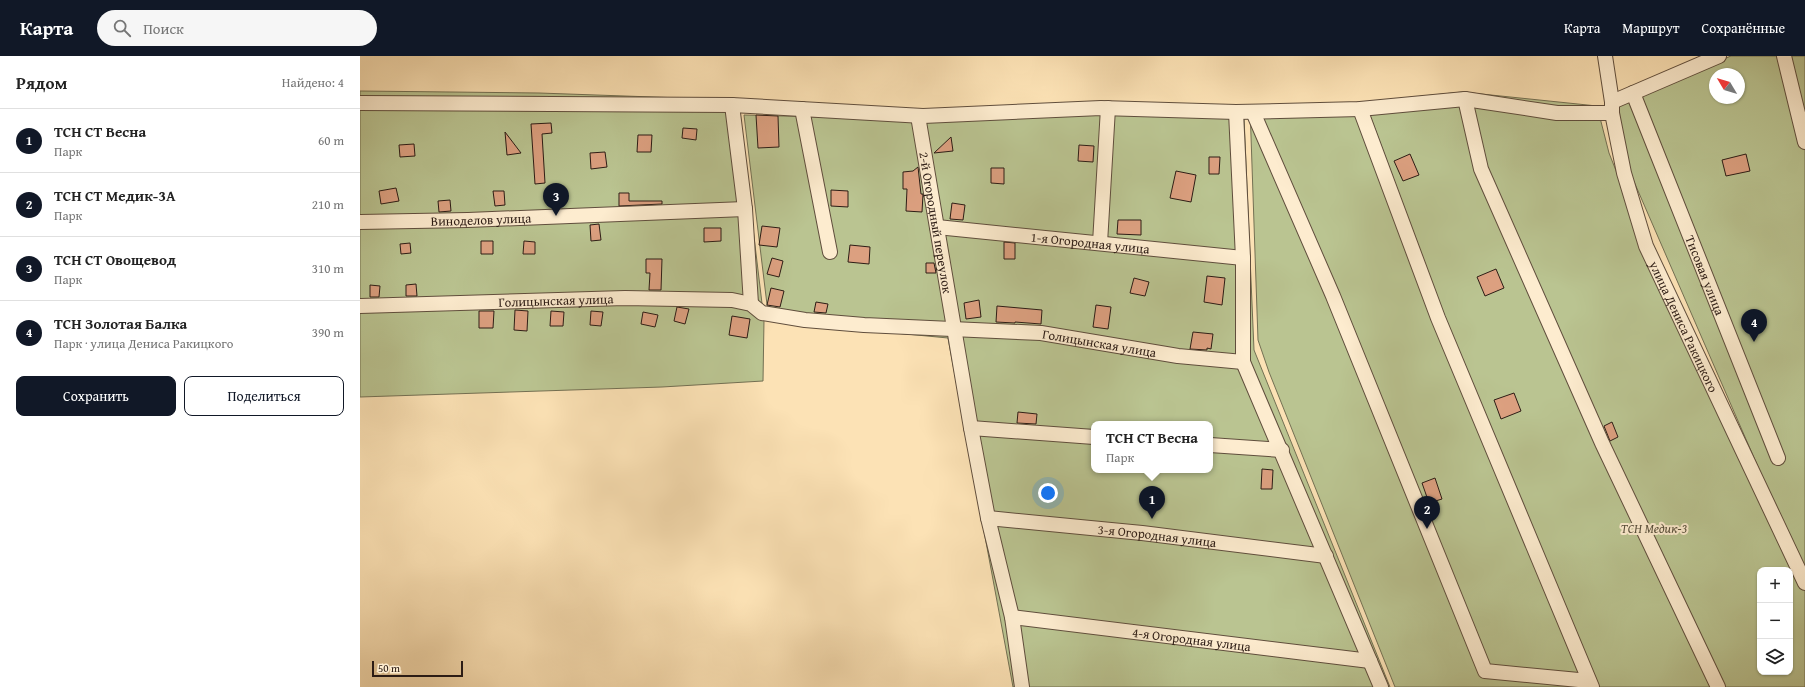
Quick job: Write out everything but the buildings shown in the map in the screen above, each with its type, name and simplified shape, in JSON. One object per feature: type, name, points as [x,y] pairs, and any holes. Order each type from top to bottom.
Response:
[{"type":"street","name":"улица Дениса Ракицкого","points":[[1605,56],[1612,108],[1624,173],[1646,246],[1805,583]]},
{"type":"street","points":[[360,103],[732,105],[918,116],[1108,108],[1236,112],[1360,109],[1465,99],[1558,113],[1612,108],[1633,93],[1720,56]]},
{"type":"street","points":[[1784,56],[1805,142]]},
{"type":"street","name":"Тисовая улица","points":[[1633,93],[1778,458]]},
{"type":"street","points":[[1465,99],[1481,169],[1602,443],[1718,687]]},
{"type":"street","points":[[732,105],[745,209],[751,304]]},
{"type":"street","points":[[1100,243],[1108,108]]},
{"type":"street","points":[[802,109],[830,252]]},
{"type":"street","points":[[1253,112],[1333,296],[1484,671],[1591,684],[1438,318],[1360,109]]},
{"type":"street","points":[[1236,112],[1243,258],[1243,362],[1282,450],[1381,687]]},
{"type":"street","name":"2-й Огородный переулок","points":[[918,116],[971,428],[988,518],[1012,617],[1022,687]]},
{"type":"street","name":"Виноделов улица","points":[[360,222],[468,220],[745,209]]},
{"type":"street","name":"1-я Огородная улица","points":[[937,227],[1243,258]]},
{"type":"street","name":"Голицынская улица","points":[[360,306],[625,298],[732,300],[751,304],[762,313],[805,320],[933,329],[954,328],[1041,333],[1178,356],[1243,362]]},
{"type":"street","points":[[971,428],[1091,437]]},
{"type":"street","points":[[1213,445],[1282,450]]},
{"type":"street","name":"3-я Огородная улица","points":[[988,518],[1142,533],[1326,556]]},
{"type":"street","name":"4-я Огородная улица","points":[[1012,617],[1370,661]]},
{"type":"green space","points":[[1731,56],[1805,56],[1805,575],[1602,108]]},
{"type":"green space","points":[[360,91],[539,93],[739,100],[739,112],[764,320],[763,381],[662,387],[360,397]]},
{"type":"green space","name":"ТСН Медик-3","points":[[1462,92],[1597,106],[1609,153],[1646,246],[1805,583],[1805,687],[1597,687],[1443,312],[1365,102]]},
{"type":"green space","points":[[1357,104],[1585,687],[1395,687],[1269,372],[1258,340],[1250,107]]},
{"type":"green space","points":[[1116,112],[1244,117],[1254,350],[1390,687],[1013,687],[948,338],[769,321],[744,115],[933,120]]},
{"type":"place","name":"ТСН СТ Овощевод","points":[[556,216]]},
{"type":"place","name":"ТСН Золотая Балка","points":[[1754,342]]},
{"type":"place","name":"ТСН СТ Весна","points":[[1152,519]]},
{"type":"place","name":"ТСН СТ Медик-3А","points":[[1427,529]]}]
